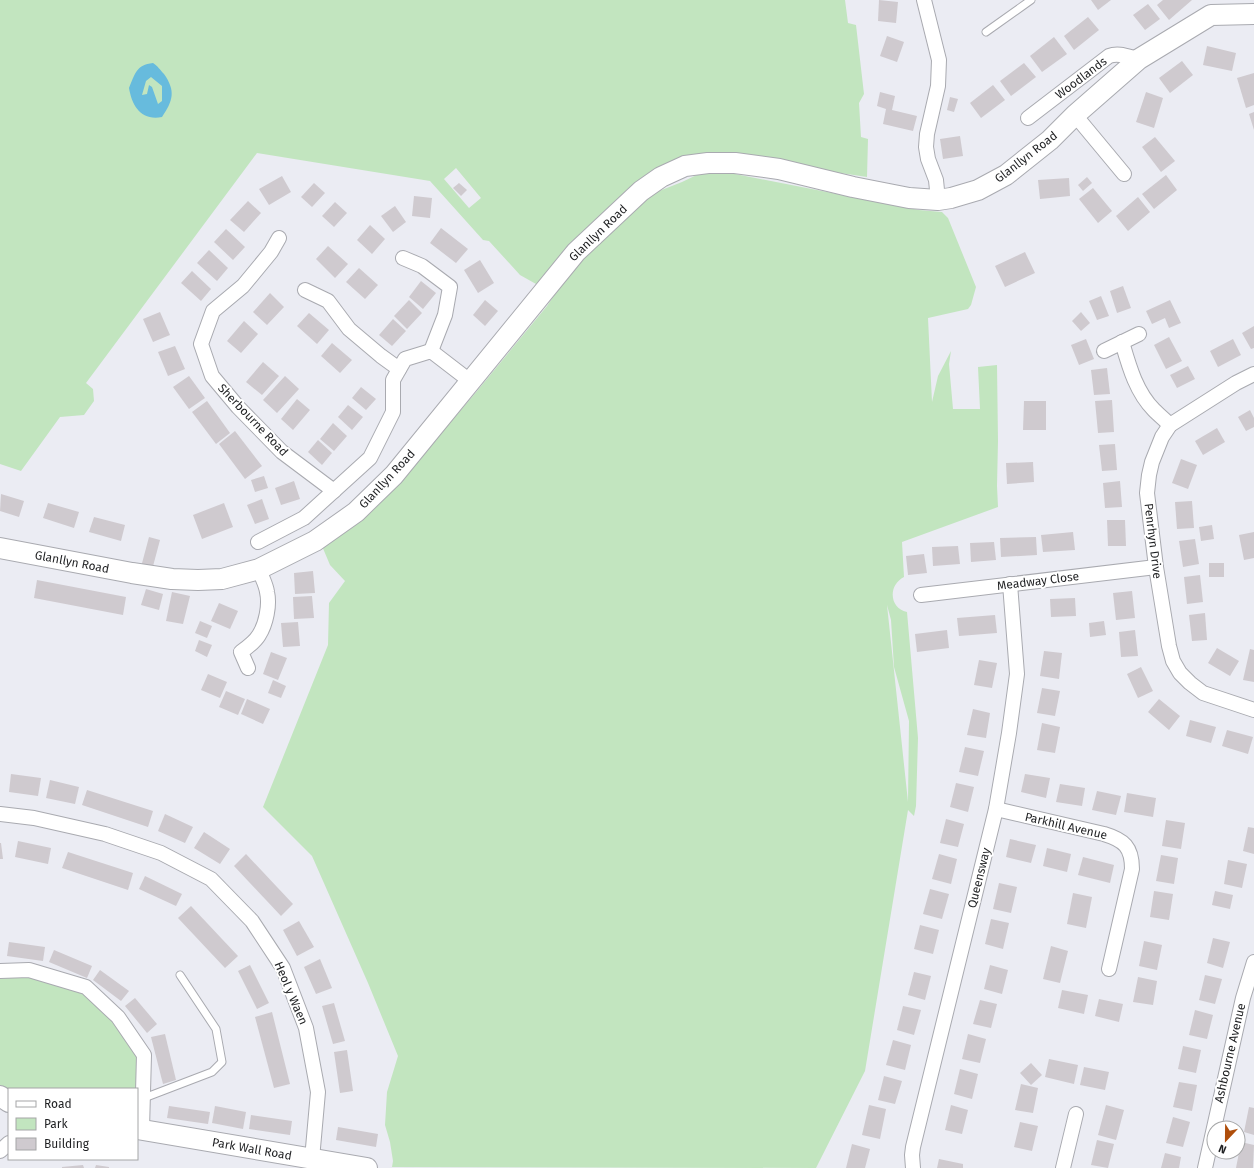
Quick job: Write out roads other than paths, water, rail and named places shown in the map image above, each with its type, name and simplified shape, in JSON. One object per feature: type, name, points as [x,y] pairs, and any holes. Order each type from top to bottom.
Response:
[{"type":"street","points":[[924,0],[939,60],[938,86],[927,134],[926,147],[928,159],[936,180],[938,200]]},
{"type":"street","name":"Glanllyn Road","points":[[0,548],[132,573],[172,578],[198,580],[222,579],[258,569],[315,540],[356,512],[394,476],[576,252],[641,191],[661,176],[685,166],[708,163],[735,163],[779,169],[853,187],[909,198],[938,200],[951,198],[978,190],[1006,175],[1050,140],[1139,59],[1211,15],[1254,14]]},
{"type":"street","name":"Woodlands","points":[[1028,118],[1109,56],[1119,54],[1139,59]]},
{"type":"street","points":[[1076,115],[1124,174]]},
{"type":"street","name":"Sherbourne Road","points":[[279,238],[271,252],[243,286],[213,312],[201,344],[212,376],[238,407],[282,452],[334,491]]},
{"type":"street","points":[[258,542],[304,518],[370,458],[392,412],[393,380],[406,359],[430,351],[445,315],[450,287],[422,266],[403,258]]},
{"type":"street","points":[[305,290],[328,301],[349,329],[381,356],[400,369]]},
{"type":"street","points":[[1104,351],[1139,334]]},
{"type":"street","points":[[1122,342],[1129,366],[1139,390],[1153,409],[1170,425]]},
{"type":"street","points":[[430,351],[470,381]]},
{"type":"street","name":"Penrhyn Drive","points":[[1254,374],[1236,383],[1170,425],[1162,436],[1157,449],[1149,475],[1147,493],[1156,567],[1169,646],[1173,661],[1180,673],[1190,684],[1203,692],[1254,710]]},
{"type":"street","name":"Meadway Close","points":[[921,595],[1156,567]]},
{"type":"street","points":[[248,668],[236,650],[250,645],[259,635],[265,621],[268,604],[268,592],[258,569]]},
{"type":"street","name":"Queensway","points":[[913,1168],[912,1155],[915,1140],[996,809],[1009,733],[1017,674],[1010,584]]},
{"type":"street","name":"Parkhill Avenue","points":[[996,809],[1104,834],[1116,838],[1127,846],[1132,858],[1132,869],[1109,969]]},
{"type":"street","name":"Heol y Waen","points":[[0,814],[34,818],[105,834],[161,853],[211,879],[252,921],[283,968],[306,1028],[318,1092],[312,1159]]},
{"type":"street","name":"Ashbourne Avenue","points":[[1205,1168],[1243,998],[1254,962]]},
{"type":"street","points":[[0,971],[29,970],[86,987],[118,1017],[144,1055],[144,1098],[139,1129]]},
{"type":"street","points":[[1063,1168],[1076,1114]]},
{"type":"street","name":"Park Wall Road","points":[[139,1129],[367,1168]]},
{"type":"street","points":[[0,1151],[8,1144]]},
{"type":"lane","points":[[986,32],[1031,0]]},
{"type":"lane","points":[[144,1098],[212,1072],[222,1062],[216,1030],[180,975]]},
{"type":"water","points":[[153,63],[156,65],[168,80],[172,91],[171,101],[162,117],[148,117],[143,114],[135,106],[130,95],[129,88],[135,74],[140,68],[147,64]],"holes":[[[151,77],[162,86],[162,101],[158,104],[152,87],[149,85],[147,94],[142,95],[146,81]]]}]
